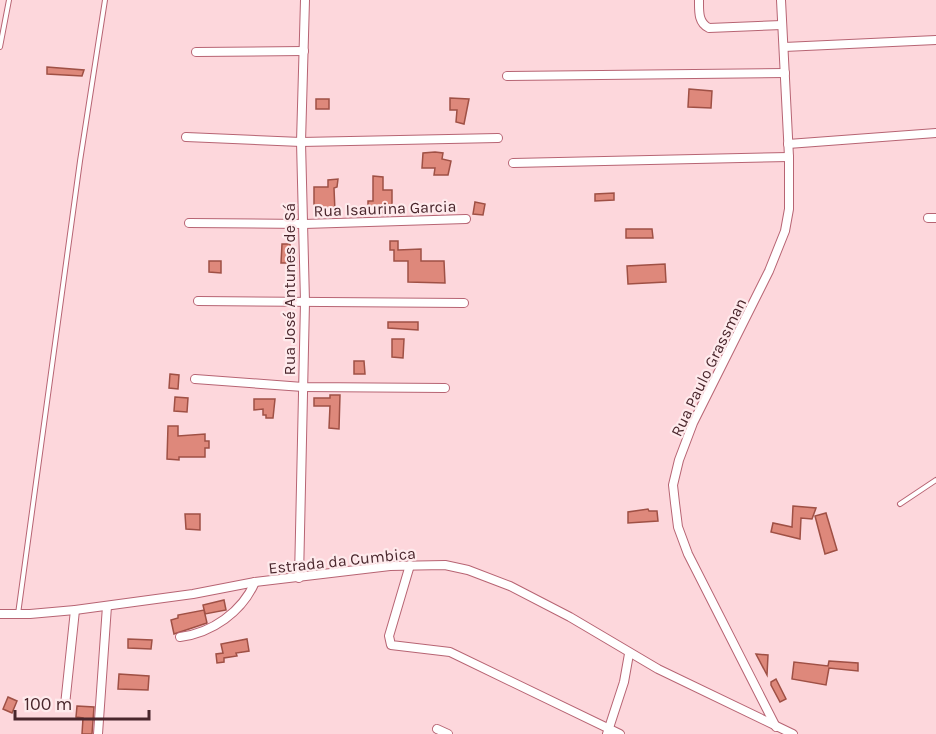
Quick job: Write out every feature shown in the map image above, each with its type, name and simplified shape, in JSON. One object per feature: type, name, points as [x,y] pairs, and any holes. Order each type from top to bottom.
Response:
[{"type":"street","name":"Rua José Antunes de Sá","points":[[299,578],[304,302],[301,142],[305,0]]},
{"type":"street","points":[[699,0],[701,20],[709,28],[782,25]]},
{"type":"street","name":"Rua Paulo Grassman","points":[[776,727],[688,554],[678,526],[673,485],[679,460],[693,423],[769,272],[785,231],[789,209],[789,157],[781,0]]},
{"type":"street","points":[[784,47],[936,40]]},
{"type":"street","points":[[196,52],[304,51]]},
{"type":"street","points":[[507,76],[785,73]]},
{"type":"street","points":[[788,144],[936,133]]},
{"type":"street","points":[[186,137],[301,142],[498,138]]},
{"type":"street","points":[[513,163],[789,157]]},
{"type":"street","name":"Rua Isaurina Garcia","points":[[189,223],[304,224],[466,219]]},
{"type":"street","points":[[198,301],[464,303]]},
{"type":"street","points":[[195,379],[303,387],[445,388]]},
{"type":"street","name":"Estrada da Cumbica","points":[[0,614],[75,610],[193,594],[255,582],[410,565],[445,565],[488,576],[570,617],[629,654],[793,734]]},
{"type":"street","points":[[410,565],[389,636],[391,645],[450,652],[608,731],[620,734]]},
{"type":"street","points":[[180,637],[193,636],[210,630],[230,615],[250,592],[255,582]]},
{"type":"street","points":[[98,734],[107,606]]},
{"type":"street","points":[[65,705],[75,610]]},
{"type":"street","points":[[608,731],[624,682],[629,654]]},
{"type":"street","points":[[437,729],[448,734]]},
{"type":"lane","points":[[0,47],[9,0]]},
{"type":"lane","points":[[18,614],[80,161],[105,0]]},
{"type":"lane","points":[[900,504],[936,480]]},
{"type":"building","points":[[47,67],[84,70],[82,76],[47,74]]},
{"type":"building","points":[[689,89],[712,91],[711,108],[688,107]]},
{"type":"building","points":[[450,98],[469,99],[464,124],[456,122],[457,110],[450,110]]},
{"type":"building","points":[[316,99],[329,99],[329,109],[316,109]]},
{"type":"building","points":[[423,153],[443,153],[442,159],[451,161],[448,175],[434,175],[435,168],[422,168]]},
{"type":"building","points":[[373,176],[383,177],[383,190],[392,190],[392,213],[368,212],[368,201],[373,201]]},
{"type":"building","points":[[338,179],[337,187],[334,188],[335,212],[314,214],[314,187],[328,187],[328,180]]},
{"type":"building","points":[[614,193],[614,200],[595,201],[595,194]]},
{"type":"building","points":[[475,202],[485,204],[483,215],[473,214]]},
{"type":"building","points":[[626,229],[652,229],[653,238],[626,238]]},
{"type":"building","points":[[390,241],[398,241],[398,250],[421,249],[421,261],[444,261],[445,283],[408,282],[408,261],[394,261],[394,250],[390,250]]},
{"type":"building","points":[[282,244],[290,244],[289,263],[281,263]]},
{"type":"building","points":[[209,261],[221,261],[221,273],[209,272]]},
{"type":"building","points":[[665,264],[666,282],[628,284],[627,266]]},
{"type":"building","points":[[388,322],[418,322],[418,330],[388,328]]},
{"type":"building","points":[[392,339],[404,339],[403,358],[392,357]]},
{"type":"building","points":[[354,361],[364,361],[365,374],[354,374]]},
{"type":"building","points":[[170,374],[179,375],[178,389],[169,388]]},
{"type":"building","points":[[330,395],[340,395],[339,429],[329,428],[330,406],[314,406],[314,398],[330,398]]},
{"type":"building","points":[[175,397],[188,398],[187,412],[174,411]]},
{"type":"building","points":[[254,399],[275,399],[273,418],[266,418],[266,415],[263,415],[263,409],[254,410]]},
{"type":"building","points":[[168,426],[178,426],[178,436],[205,434],[205,441],[209,441],[209,448],[205,448],[205,457],[167,459]]},
{"type":"building","points":[[793,506],[816,508],[812,519],[801,518],[800,539],[771,532],[773,523],[792,527]]},
{"type":"building","points":[[648,509],[657,511],[658,521],[628,523],[628,512]]},
{"type":"building","points":[[826,513],[837,550],[825,554],[815,516]]},
{"type":"building","points":[[185,514],[200,514],[200,530],[186,529]]},
{"type":"building","points":[[224,600],[226,610],[205,614],[203,605]]},
{"type":"building","points":[[204,610],[207,623],[174,634],[171,620],[178,618],[178,615]]},
{"type":"building","points":[[128,639],[152,640],[151,649],[128,648]]},
{"type":"building","points":[[247,639],[249,651],[236,653],[237,656],[224,658],[224,662],[217,663],[216,654],[223,653],[221,644]]},
{"type":"building","points":[[756,654],[768,655],[767,675]]},
{"type":"building","points":[[829,661],[858,663],[858,671],[829,668],[826,685],[792,679],[794,662],[828,666]]},
{"type":"building","points":[[119,674],[149,676],[148,690],[118,689]]},
{"type":"building","points":[[776,679],[786,699],[780,702],[771,685],[771,682]]},
{"type":"building","points":[[8,697],[17,701],[12,713],[3,709]]},
{"type":"building","points":[[77,706],[94,707],[92,734],[82,734],[83,718],[76,717]]}]
